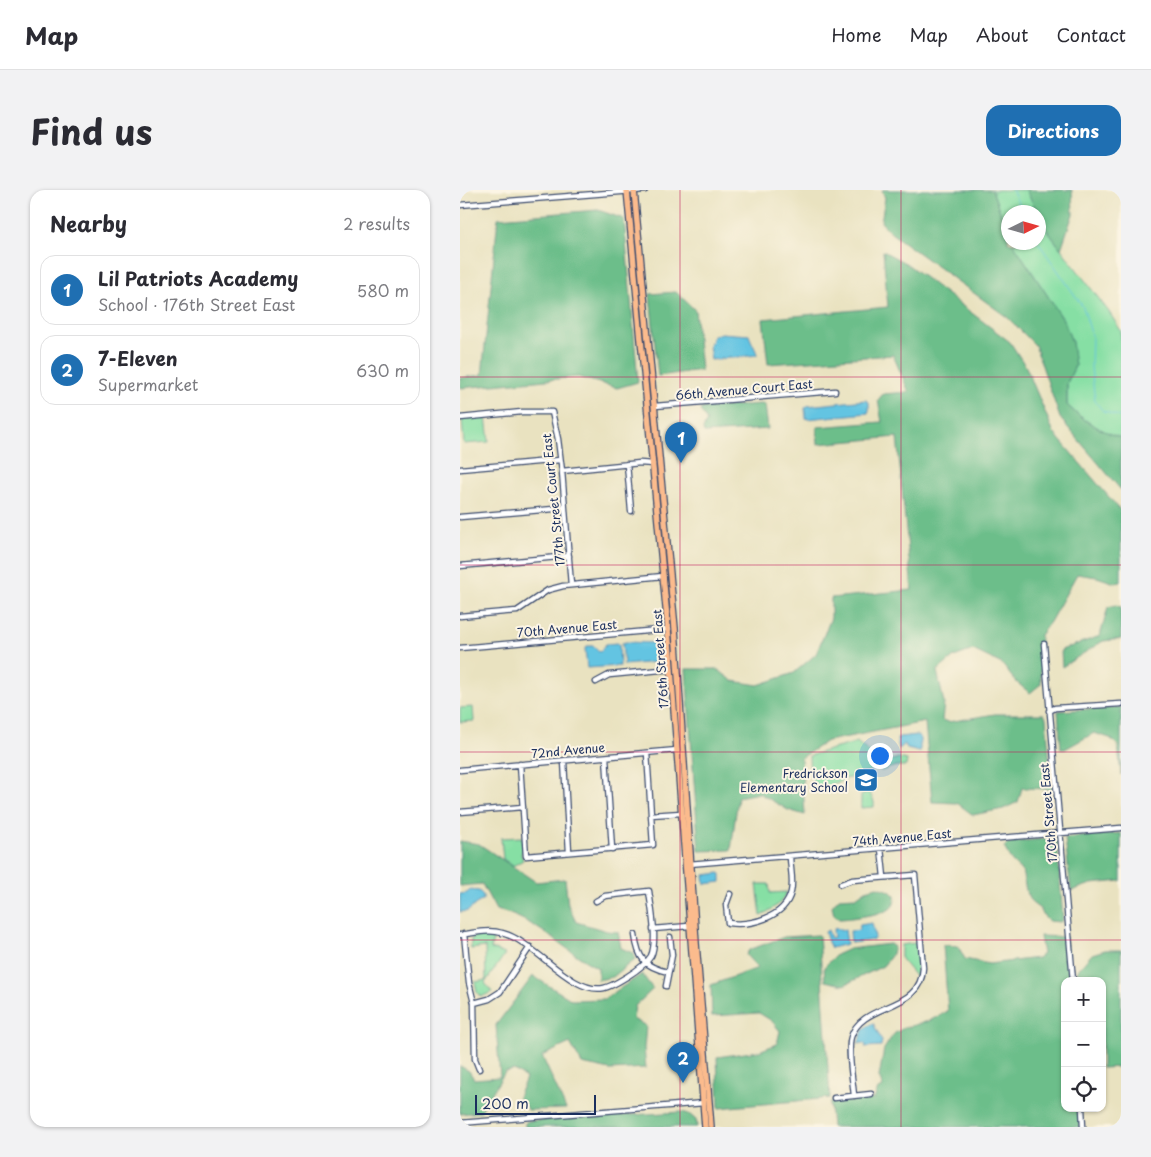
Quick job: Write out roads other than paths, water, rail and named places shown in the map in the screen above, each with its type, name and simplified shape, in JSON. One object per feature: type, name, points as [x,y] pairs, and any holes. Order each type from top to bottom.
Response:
[{"type":"main road","name":"176th Street East","points":[[634,190],[675,628],[692,864],[705,1127]]},
{"type":"main road","name":"176th Street East","points":[[627,191],[668,629],[689,926],[705,1103],[711,1127]]},
{"type":"main road","points":[[643,354],[646,356],[652,378]]},
{"type":"main road","points":[[689,926],[693,929],[696,943]]},
{"type":"street","points":[[460,205],[645,190]]},
{"type":"street","name":"66th Avenue Court East","points":[[655,406],[835,391]]},
{"type":"street","name":"177th Street Court East","points":[[460,418],[522,412],[552,412],[562,471],[572,586]]},
{"type":"street","points":[[460,469],[560,460]]},
{"type":"street","points":[[562,471],[627,464],[653,464]]},
{"type":"street","points":[[627,464],[631,511]]},
{"type":"street","points":[[460,517],[565,508]]},
{"type":"street","points":[[460,566],[569,556]]},
{"type":"street","points":[[460,616],[517,611],[548,590],[663,576]]},
{"type":"street","name":"70th Avenue East","points":[[460,648],[675,628]]},
{"type":"street","name":"170th Street East","points":[[1044,644],[1072,977]]},
{"type":"street","points":[[596,682],[609,675],[671,668]]},
{"type":"street","points":[[1049,711],[1055,708],[1121,704]]},
{"type":"street","name":"72nd Avenue","points":[[460,770],[677,750]]},
{"type":"street","points":[[520,764],[526,856],[612,849],[654,845],[647,753]]},
{"type":"street","points":[[606,757],[612,849]]},
{"type":"street","points":[[564,760],[569,852]]},
{"type":"street","points":[[460,811],[523,806]]},
{"type":"street","points":[[651,815],[681,813]]},
{"type":"street","name":"74th Avenue East","points":[[685,865],[1121,828]]},
{"type":"street","points":[[881,848],[884,877]]},
{"type":"street","points":[[730,894],[726,904],[728,923],[751,922],[764,919],[786,903],[792,891],[790,856]]},
{"type":"street","points":[[841,884],[852,880],[915,874],[923,968],[920,982],[909,996],[866,1018],[854,1030],[850,1046],[854,1096]]},
{"type":"street","points":[[479,1068],[475,1059],[473,1038],[474,1003],[462,934],[503,933],[530,947],[579,984],[603,988],[613,985],[645,963],[653,949],[653,929],[649,891],[605,896],[596,902]]},
{"type":"street","points":[[653,929],[689,926]]},
{"type":"street","points":[[635,935],[637,948],[645,963],[653,968],[668,972]]},
{"type":"street","points":[[666,986],[672,955],[670,937]]},
{"type":"street","points":[[474,1003],[489,999],[500,992],[530,947]]},
{"type":"street","points":[[834,1098],[871,1094]]},
{"type":"street","points":[[460,1123],[705,1103]]},
{"type":"street","points":[[1082,1112],[1083,1127]]},
{"type":"water","points":[[721,333],[749,335],[757,355],[711,360],[709,345],[713,336]]},
{"type":"water","points":[[866,400],[869,402],[868,413],[806,418],[805,408],[807,406]]},
{"type":"water","points":[[622,643],[654,643],[656,662],[624,665]]},
{"type":"water","points":[[606,644],[619,644],[620,666],[587,668],[585,648],[587,646],[594,646],[600,652]]},
{"type":"water","points":[[917,735],[920,737],[920,752],[907,749],[905,744],[899,749],[897,739],[899,737]]},
{"type":"water","points":[[720,873],[721,882],[705,884],[704,875]]},
{"type":"water","points":[[470,890],[479,891],[483,895],[483,900],[468,911],[460,912],[460,894],[467,893]]},
{"type":"water","points":[[872,923],[875,937],[873,940],[851,943],[850,931],[859,930],[860,925]]},
{"type":"water","points":[[835,928],[845,930],[847,944],[831,948],[825,932],[828,930],[831,938],[834,937],[833,931]]},
{"type":"water","points":[[873,1023],[882,1041],[881,1046],[865,1047],[866,1045],[863,1043],[858,1044],[863,1030]]},
{"type":"waterway","points":[[1012,190],[1020,205]]},
{"type":"waterway","points":[[1044,250],[1083,307],[1092,336],[1091,367],[1095,401],[1103,411],[1121,417]]},
{"type":"place","name":"Lil Patriots Academy","points":[[681,463]]},
{"type":"place","name":"Fredrickson Elementary School","points":[[866,780]]},
{"type":"place","name":"7-Eleven","points":[[683,1083]]}]
